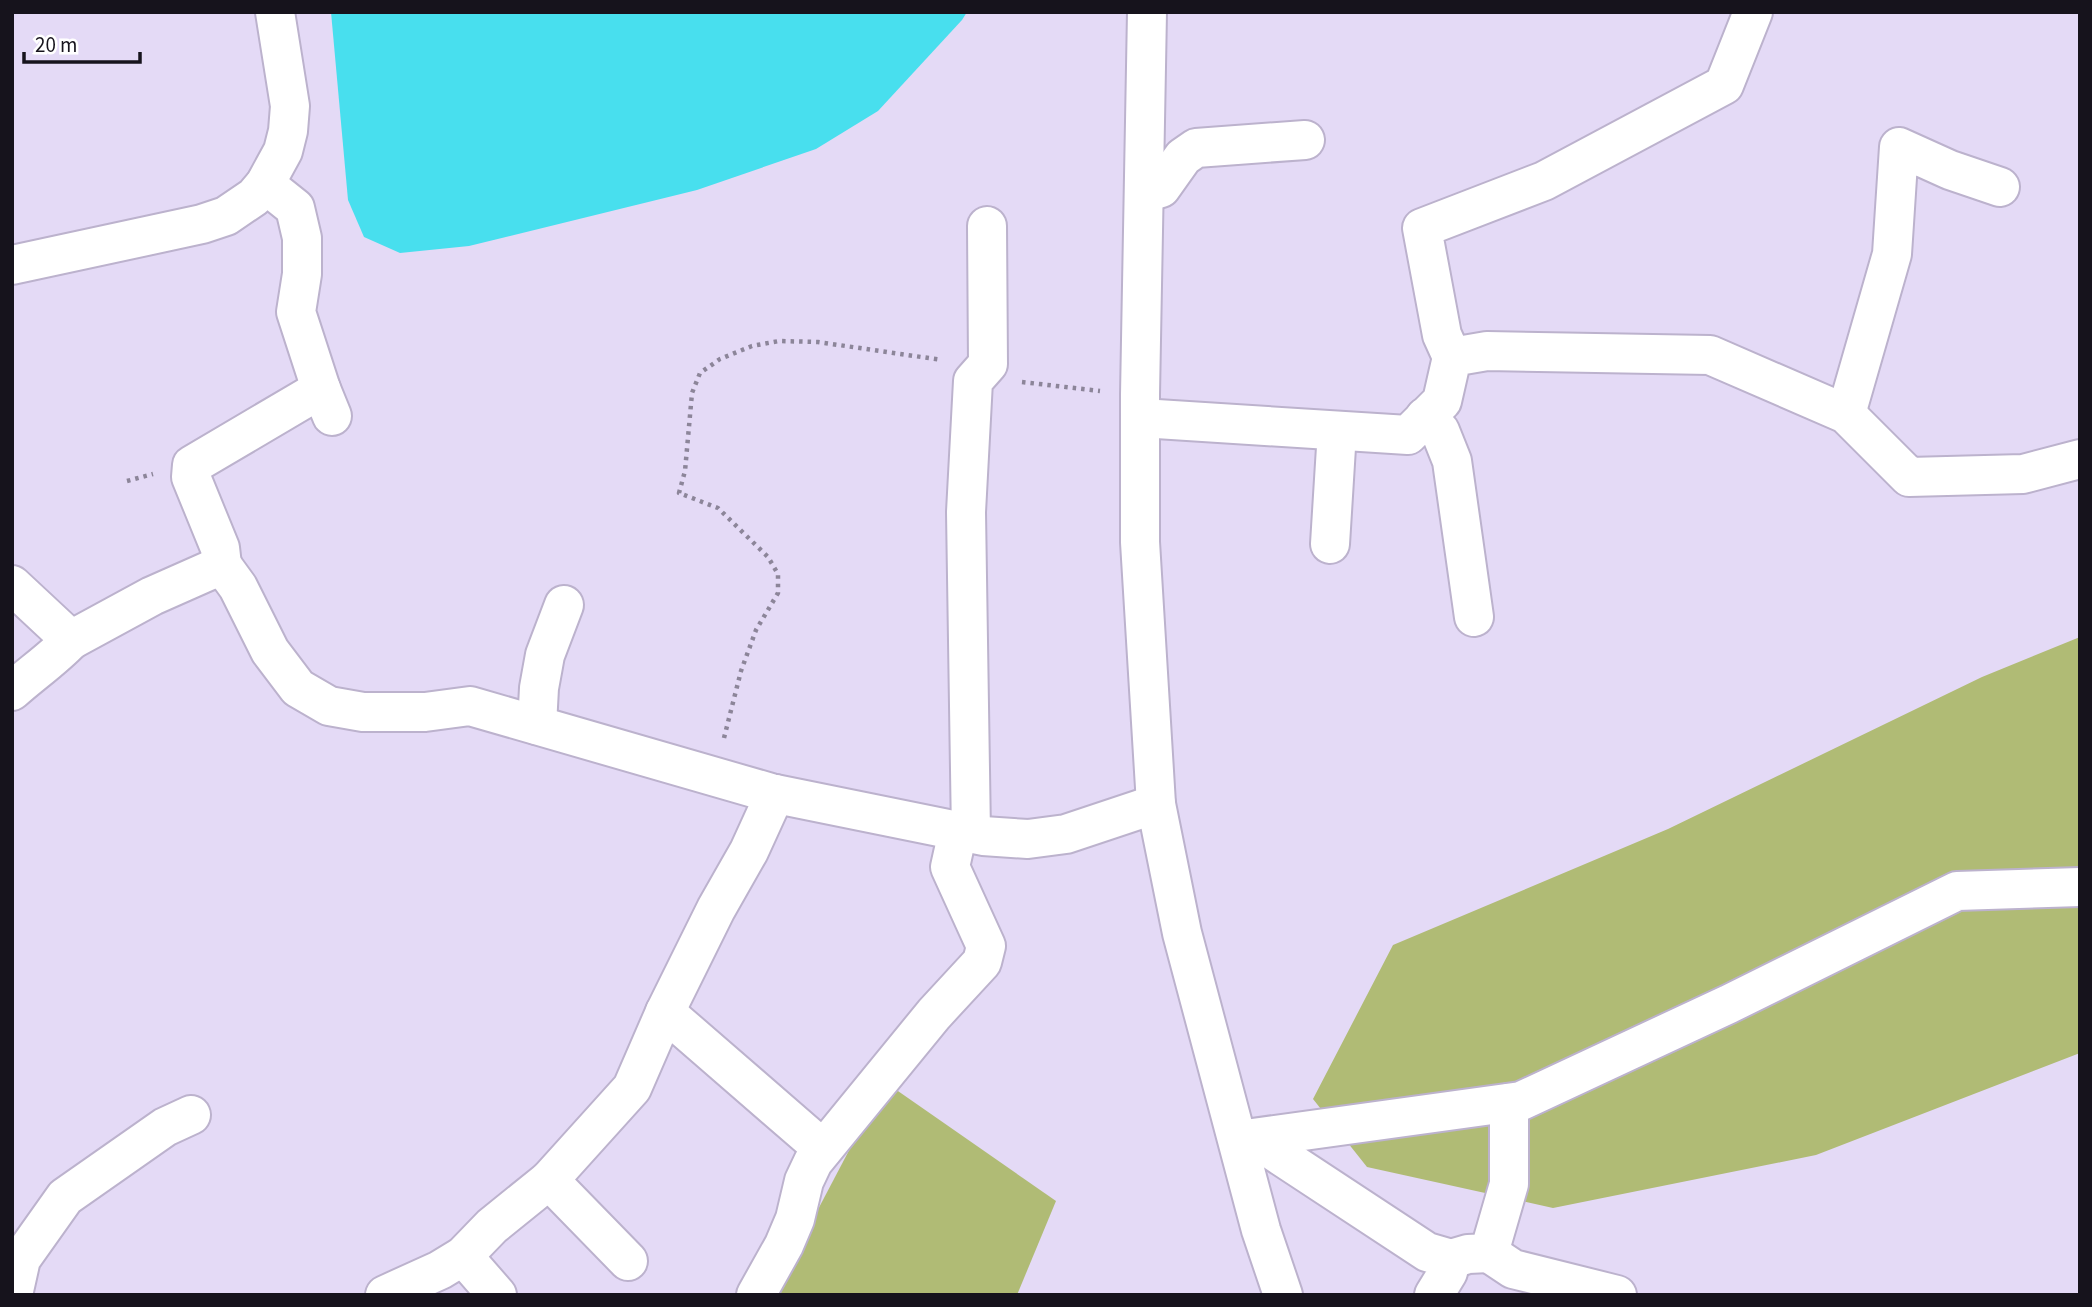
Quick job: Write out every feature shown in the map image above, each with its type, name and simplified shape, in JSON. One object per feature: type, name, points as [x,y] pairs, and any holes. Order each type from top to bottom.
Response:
[{"type":"street","points":[[12,265],[202,224],[240,208],[254,197],[265,184],[282,151],[288,131],[290,106],[275,12]]},
{"type":"street","points":[[1147,12],[1140,542],[1156,804],[1182,933],[1251,1138],[1261,1230],[1283,1295]]},
{"type":"street","points":[[1141,407],[1337,431],[1408,435],[1442,401],[1452,357],[1442,335],[1422,228],[1544,181],[1724,85],[1753,12]]},
{"type":"street","points":[[1144,193],[1161,188],[1183,157],[1196,148],[1306,139]]},
{"type":"street","points":[[1846,414],[1892,254],[1899,146],[1950,170],[2000,187]]},
{"type":"street","points":[[265,184],[295,208],[302,238],[302,274],[296,312],[326,402],[192,465],[191,477],[220,548],[222,565],[238,587],[270,651],[298,688],[329,706],[362,712],[425,712],[470,706],[775,794],[983,836],[1028,839],[1066,834],[1156,804]]},
{"type":"street","points":[[756,1295],[784,1245],[795,1219],[804,1181],[823,1149],[934,1014],[982,962],[986,946],[950,867],[965,832],[966,512],[973,382],[988,364],[987,226]]},
{"type":"street","points":[[1452,357],[1487,351],[1710,355],[1846,414],[1909,477],[2023,474],[2080,459]]},
{"type":"street","points":[[1425,417],[1440,430],[1452,461],[1474,617]]},
{"type":"street","points":[[1330,544],[1337,431]]},
{"type":"street","points":[[12,691],[55,657],[71,640],[152,596],[222,565]]},
{"type":"street","points":[[12,585],[71,640]]},
{"type":"street","points":[[537,725],[539,688],[545,654],[564,605]]},
{"type":"street","points":[[385,1295],[440,1270],[463,1256],[492,1226],[549,1180],[632,1088],[665,1012],[716,909],[749,851],[775,794]]},
{"type":"street","points":[[1251,1138],[1521,1101],[1730,1004],[1956,891],[2080,887]]},
{"type":"street","points":[[665,1012],[823,1149]]},
{"type":"street","points":[[1489,1253],[1509,1184],[1510,1103]]},
{"type":"street","points":[[12,1231],[43,1183],[144,1113],[176,1109],[165,1127],[65,1197],[21,1259],[13,1295]]},
{"type":"street","points":[[1251,1138],[1427,1252],[1451,1259],[1468,1254],[1489,1253],[1513,1269],[1617,1295]]},
{"type":"street","points":[[549,1180],[628,1261]]},
{"type":"street","points":[[463,1256],[497,1295]]},
{"type":"street","points":[[1434,1295],[1448,1272],[1451,1259]]},
{"type":"path","points":[[715,777],[741,671],[757,630],[778,593],[778,574],[768,557],[718,508],[679,493],[685,471],[692,393],[700,373],[720,359],[752,346],[779,341],[818,342],[970,365],[988,379],[1141,407]]},
{"type":"green space","points":[[2080,637],[2080,1053],[1816,1155],[1553,1208],[1367,1167],[1313,1099],[1393,945],[1668,829],[1982,677]]},
{"type":"green space","points":[[885,1082],[1056,1201],[1017,1295],[773,1295]]},
{"type":"water","points":[[331,12],[967,12],[878,111],[816,149],[697,190],[469,246],[400,253],[364,237],[348,200]]}]
